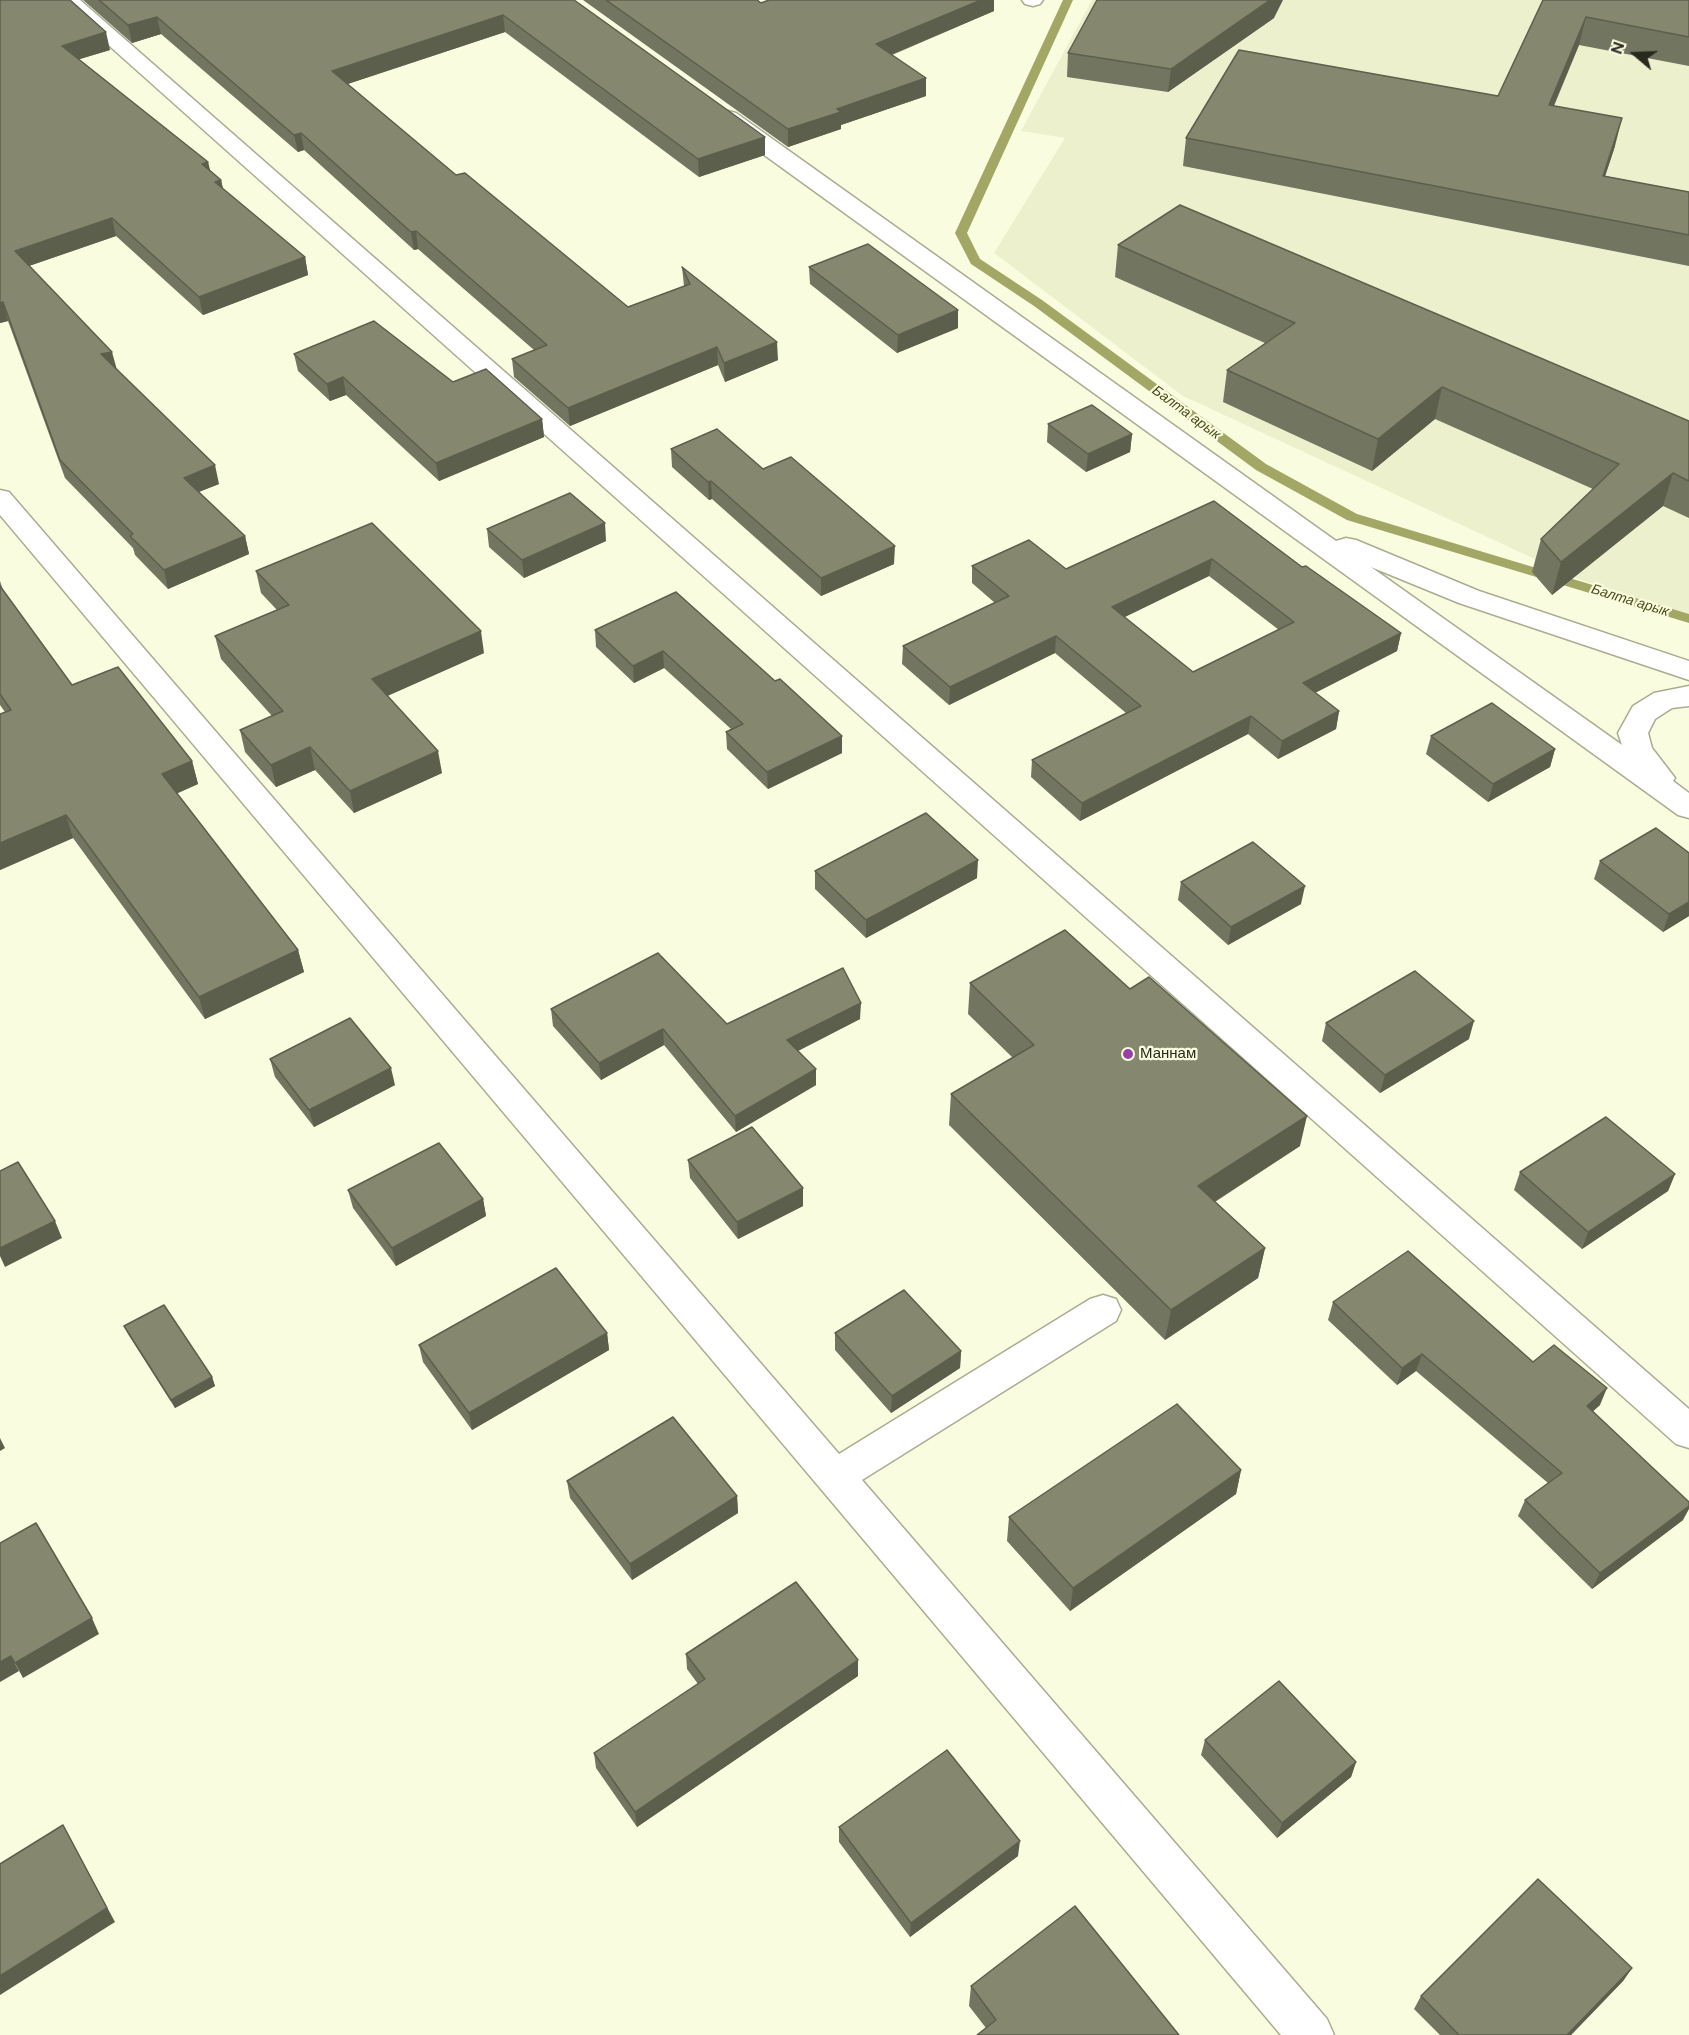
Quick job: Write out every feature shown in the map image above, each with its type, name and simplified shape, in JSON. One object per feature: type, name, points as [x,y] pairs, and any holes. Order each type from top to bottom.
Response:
[{"type":"street","points":[[68,0],[1689,1432]]},
{"type":"street","points":[[711,105],[1682,804]]},
{"type":"street","points":[[0,498],[1311,2035]]},
{"type":"street","points":[[1297,527],[1469,597],[1689,671]]},
{"type":"street","points":[[1682,804],[1638,750],[1633,733],[1643,713],[1664,700],[1689,696]]},
{"type":"street","points":[[835,1477],[1103,1310]]},
{"type":"shaded area","points":[[1092,0],[1689,0],[1689,615],[1578,579],[1183,396],[994,253],[1065,138],[1021,131]]},
{"type":"building","points":[[0,0],[70,0],[106,32],[62,46],[208,162],[202,164],[221,180],[215,182],[305,257],[199,297],[112,218],[15,251],[112,352],[101,354],[215,465],[184,478],[245,536],[164,570],[130,536],[133,534],[60,460],[3,302],[0,303]]},
{"type":"building","points":[[99,0],[574,0],[765,137],[698,159],[503,15],[332,71],[456,175],[465,173],[628,307],[690,284],[682,267],[777,342],[724,363],[717,347],[568,408],[512,359],[547,345],[416,231],[411,232],[301,133],[294,135],[157,17],[128,25]]},
{"type":"building","points":[[606,0],[757,0],[761,3],[769,0],[981,0],[876,44],[926,78],[837,109],[841,112],[788,129]]},
{"type":"building","points":[[1097,0],[1270,0],[1171,69],[1068,53]]},
{"type":"building","points":[[1543,0],[1689,0],[1689,37],[1586,17],[1549,105],[1622,118],[1603,176],[1689,192],[1689,235],[1186,138],[1239,50],[1498,96]]},
{"type":"building","points":[[1180,205],[1689,421],[1689,481],[1673,473],[1561,562],[1541,539],[1619,464],[1442,387],[1378,439],[1227,370],[1295,323],[1118,245]]},
{"type":"building","points":[[868,244],[958,310],[898,335],[809,267]]},
{"type":"building","points":[[374,321],[453,382],[486,369],[542,419],[436,463],[343,377],[327,384],[294,354]]},
{"type":"building","points":[[1092,405],[1132,434],[1088,454],[1048,424]]},
{"type":"building","points":[[717,429],[763,469],[791,457],[895,546],[821,578],[711,481],[708,482],[671,449]]},
{"type":"building","points":[[570,493],[605,523],[522,560],[487,529]]},
{"type":"building","points":[[1214,501],[1302,567],[1306,566],[1401,633],[1303,683],[1339,711],[1282,741],[1251,716],[1082,803],[1032,760],[1141,706],[1056,636],[950,687],[903,646],[1009,596],[972,566],[1029,540],[1066,569]],"holes":[[[1212,559],[1294,622],[1193,672],[1112,607]]]},
{"type":"building","points":[[372,523],[481,631],[372,679],[438,751],[350,791],[310,747],[271,765],[240,730],[283,711],[215,636],[289,605],[256,571]]},
{"type":"building","points":[[0,586],[72,685],[118,667],[192,761],[162,774],[298,950],[199,997],[66,815],[0,843],[0,714],[11,710],[0,694]]},
{"type":"building","points":[[676,592],[775,681],[780,679],[842,736],[767,772],[726,732],[743,724],[663,651],[633,666],[595,630]]},
{"type":"building","points":[[1492,703],[1555,749],[1493,784],[1431,736]]},
{"type":"building","points":[[926,813],[978,860],[866,920],[815,871]]},
{"type":"building","points":[[1656,828],[1689,853],[1689,902],[1669,914],[1600,861]]},
{"type":"building","points":[[1253,842],[1305,886],[1231,927],[1181,882]]},
{"type":"building","points":[[1065,930],[1130,989],[1149,977],[1307,1116],[1198,1186],[1265,1248],[1171,1310],[951,1094],[1034,1045],[970,983]]},
{"type":"building","points":[[658,953],[727,1024],[843,968],[861,1003],[787,1040],[816,1069],[735,1116],[663,1029],[599,1063],[551,1009]]},
{"type":"building","points":[[1415,971],[1474,1021],[1385,1075],[1326,1023]]},
{"type":"building","points":[[350,1018],[391,1068],[309,1110],[270,1059]]},
{"type":"building","points":[[1606,1117],[1675,1174],[1588,1232],[1520,1172]]},
{"type":"building","points":[[752,1127],[803,1188],[737,1222],[688,1160]]},
{"type":"building","points":[[439,1143],[483,1199],[392,1248],[348,1190]]},
{"type":"building","points":[[18,1162],[55,1221],[0,1248],[0,1171]]},
{"type":"building","points":[[1408,1251],[1533,1362],[1554,1345],[1607,1388],[1587,1406],[1689,1502],[1689,1506],[1600,1573],[1525,1500],[1562,1473],[1422,1354],[1402,1368],[1333,1302]]},
{"type":"building","points":[[556,1268],[607,1333],[469,1413],[419,1345]]},
{"type":"building","points":[[904,1290],[961,1351],[892,1396],[835,1333]]},
{"type":"building","points":[[164,1305],[212,1377],[171,1400],[124,1326]]},
{"type":"building","points":[[1177,1404],[1241,1470],[1073,1588],[1009,1517]]},
{"type":"building","points":[[673,1417],[737,1496],[630,1564],[567,1481]]},
{"type":"building","points":[[36,1523],[92,1618],[15,1663],[11,1656],[0,1662],[0,1543]]},
{"type":"building","points":[[796,1582],[858,1660],[635,1812],[594,1753],[705,1679],[686,1654]]},
{"type":"building","points":[[1279,1681],[1356,1762],[1282,1823],[1205,1740]]},
{"type":"building","points":[[947,1750],[1020,1841],[911,1923],[839,1827]]},
{"type":"building","points":[[63,1825],[107,1908],[0,1976],[0,1864]]},
{"type":"building","points":[[1538,1879],[1632,1968],[1567,2035],[1459,2035],[1421,1996]]},
{"type":"building","points":[[1075,1906],[1179,2035],[977,2035],[996,2020],[971,1986]]},
{"type":"waterway","name":"Балта арык","points":[[1068,0],[961,233],[975,261],[1038,303],[1261,467],[1352,517],[1689,619]]},
{"type":"place","name":"Маннам","points":[[1128,1054]]}]
